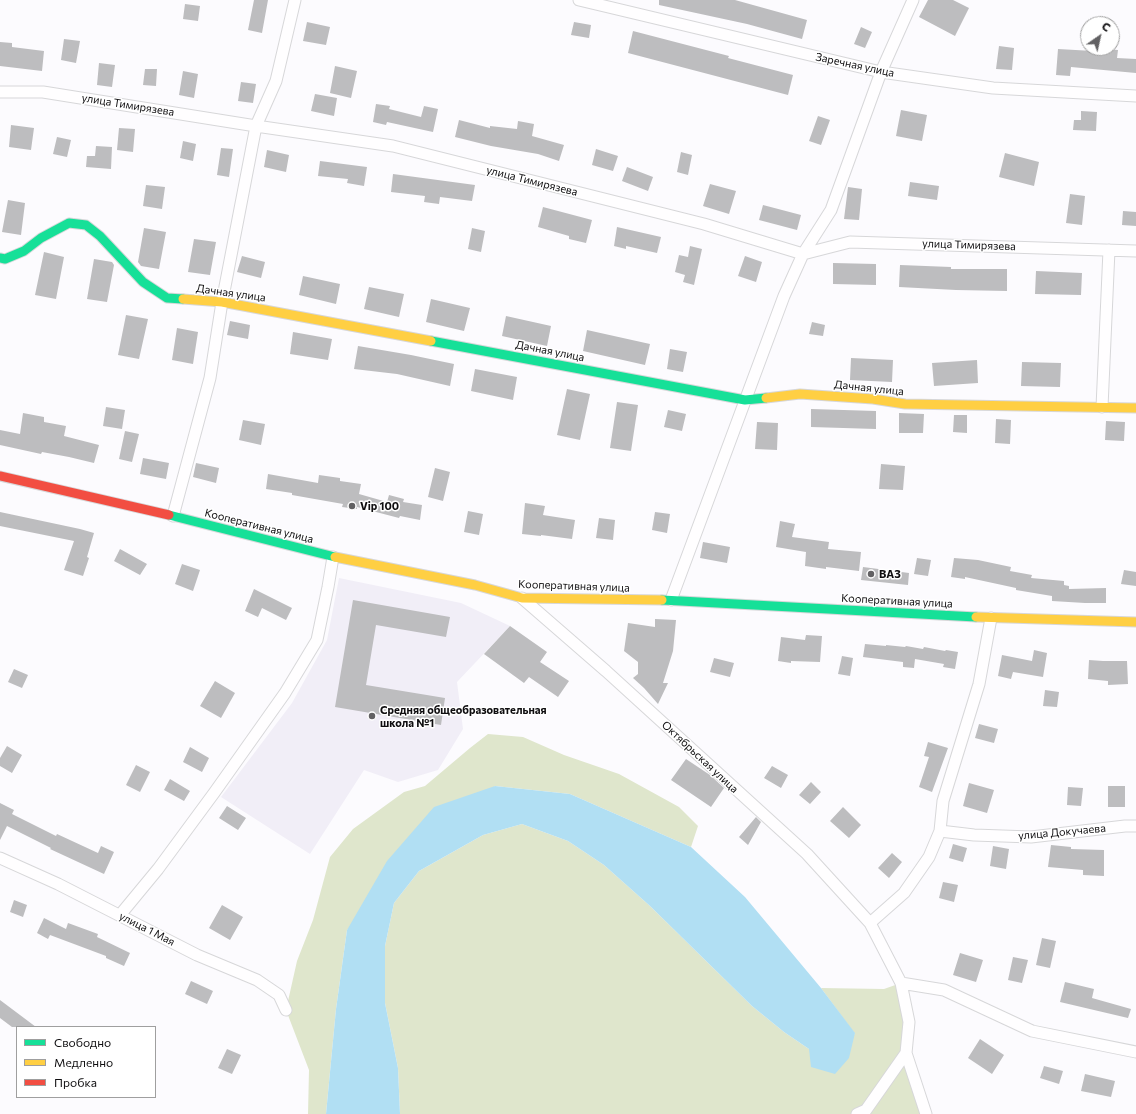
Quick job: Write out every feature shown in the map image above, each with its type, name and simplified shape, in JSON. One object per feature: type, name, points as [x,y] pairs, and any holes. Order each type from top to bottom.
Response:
[{"type":"street","points":[[173,516],[210,378],[222,302],[256,126],[276,81],[295,0]]},
{"type":"street","name":"Заречная улица","points":[[579,0],[881,72],[993,88],[1136,96]]},
{"type":"street","points":[[671,600],[784,296],[803,254],[830,210],[881,72],[913,0]]},
{"type":"street","name":"улица Тимирязева","points":[[0,92],[43,92],[393,146],[704,224],[803,254],[850,242],[1136,251]]},
{"type":"street","name":"Дачная улица","points":[[0,258],[5,259],[24,251],[41,238],[68,223],[86,224],[100,236],[143,282],[168,298],[222,302],[745,400],[800,394],[873,399],[905,404],[1136,408]]},
{"type":"street","points":[[1102,407],[1109,250]]},
{"type":"street","name":"Кооперативная улица","points":[[0,476],[173,516],[332,557],[475,586],[522,598],[671,600],[990,618],[1136,622]]},
{"type":"street","points":[[120,915],[158,869],[219,786],[285,693],[317,640],[328,587],[332,557]]},
{"type":"street","name":"Октябрьская улица","points":[[522,598],[606,671],[807,854],[870,923],[901,983],[909,1022],[906,1053]]},
{"type":"street","points":[[870,923],[904,893],[929,857],[940,831],[943,801],[979,684],[990,618]]},
{"type":"street","name":"улица Докучаева","points":[[940,831],[974,835],[1031,837],[1136,826]]},
{"type":"street","name":"улица 1 Мая","points":[[0,858],[58,884],[197,955],[257,980],[279,995],[286,1010]]},
{"type":"street","points":[[901,983],[944,990],[1032,1031],[1136,1052]]},
{"type":"street","points":[[857,1114],[866,1110],[906,1053]]},
{"type":"street","points":[[906,1053],[926,1114]]},
{"type":"shaded area","name":"Средняя общеобразовательная школа №1","points":[[339,578],[461,603],[510,626],[457,682],[463,729],[438,770],[398,782],[364,770],[310,854],[221,797],[292,703],[327,640]]},
{"type":"green space","points":[[488,734],[523,737],[564,755],[619,774],[679,807],[698,826],[691,847],[570,794],[495,786],[347,930],[336,1009],[326,1114],[308,1114],[309,1070],[286,1010],[297,961],[313,920],[330,857],[353,829],[404,792],[425,786]]},
{"type":"green space","points":[[522,824],[568,841],[604,865],[650,906],[752,1006],[784,1032],[809,1049],[855,1034],[821,988],[884,989],[901,983],[906,1053],[926,1114],[400,1114],[398,1068],[385,1003],[385,946],[394,903],[419,871],[483,835]]},
{"type":"water","points":[[495,786],[570,794],[691,847],[745,897],[821,988],[855,1033],[849,1058],[835,1074],[811,1067],[809,1049],[784,1032],[752,1006],[650,906],[604,865],[568,841],[522,824],[483,835],[419,871],[394,903],[385,946],[385,1003],[398,1068],[400,1114],[326,1114],[336,1009],[347,930],[387,861],[434,807]]},
{"type":"building","points":[[254,0],[268,0],[262,33],[248,30]]},
{"type":"building","points":[[659,0],[735,0],[807,20],[802,39],[747,24],[659,5]]},
{"type":"building","points":[[928,0],[953,0],[969,8],[955,36],[919,17]]},
{"type":"building","points":[[185,4],[200,6],[198,21],[183,19]]},
{"type":"building","points":[[307,22],[330,27],[326,45],[303,41]]},
{"type":"building","points":[[574,22],[591,25],[589,38],[571,35]]},
{"type":"building","points":[[861,27],[872,32],[865,48],[854,44]]},
{"type":"building","points":[[633,31],[729,56],[728,58],[793,75],[788,95],[628,53]]},
{"type":"building","points":[[64,39],[80,41],[76,63],[61,60]]},
{"type":"building","points":[[0,42],[12,43],[12,47],[44,51],[42,71],[0,66]]},
{"type":"building","points":[[999,46],[1014,48],[1012,70],[996,69]]},
{"type":"building","points":[[1058,49],[1080,50],[1080,56],[1117,56],[1117,58],[1136,59],[1136,73],[1071,67],[1070,76],[1056,75]]},
{"type":"building","points":[[99,63],[115,65],[112,87],[97,85]]},
{"type":"building","points":[[335,66],[357,71],[351,98],[330,93]]},
{"type":"building","points":[[145,69],[157,69],[156,86],[143,85]]},
{"type":"building","points":[[183,71],[198,74],[194,98],[179,95]]},
{"type":"building","points":[[241,82],[256,84],[253,103],[238,101]]},
{"type":"building","points":[[315,94],[337,98],[334,116],[311,111]]},
{"type":"building","points":[[376,104],[390,106],[389,109],[421,117],[424,106],[438,109],[433,132],[387,122],[386,125],[373,122]]},
{"type":"building","points":[[901,110],[927,115],[922,141],[896,136]]},
{"type":"building","points":[[1081,111],[1097,112],[1096,131],[1073,130],[1074,120],[1081,120]]},
{"type":"building","points":[[818,116],[830,120],[821,145],[809,141]]},
{"type":"building","points":[[459,120],[490,128],[490,126],[517,129],[518,121],[534,124],[532,136],[564,145],[559,161],[538,154],[491,146],[455,137]]},
{"type":"building","points":[[11,125],[34,128],[31,150],[9,147]]},
{"type":"building","points":[[119,128],[135,129],[133,152],[117,150]]},
{"type":"building","points":[[57,137],[71,140],[67,157],[53,154]]},
{"type":"building","points":[[183,141],[196,144],[193,161],[180,158]]},
{"type":"building","points":[[96,146],[112,147],[111,169],[86,167],[87,156],[95,156]]},
{"type":"building","points":[[221,148],[233,149],[229,177],[217,175]]},
{"type":"building","points":[[596,149],[618,156],[613,171],[592,165]]},
{"type":"building","points":[[267,150],[289,155],[286,172],[264,167]]},
{"type":"building","points":[[681,152],[692,155],[688,175],[677,172]]},
{"type":"building","points":[[1005,153],[1039,162],[1034,186],[999,177]]},
{"type":"building","points":[[320,161],[367,167],[364,186],[347,183],[348,179],[318,176]]},
{"type":"building","points":[[627,167],[653,177],[648,191],[622,181]]},
{"type":"building","points":[[393,174],[475,185],[472,201],[440,197],[439,204],[424,202],[425,196],[391,192]]},
{"type":"building","points":[[910,182],[939,186],[937,200],[908,196]]},
{"type":"building","points":[[710,184],[736,191],[729,214],[703,206]]},
{"type":"building","points":[[146,185],[165,187],[162,209],[143,206]]},
{"type":"building","points":[[848,187],[862,189],[859,220],[844,219]]},
{"type":"building","points":[[1070,194],[1085,196],[1082,225],[1066,223]]},
{"type":"building","points":[[8,200],[25,203],[21,235],[2,232]]},
{"type":"building","points":[[763,205],[801,215],[797,230],[759,220]]},
{"type":"building","points":[[543,207],[592,220],[586,243],[569,239],[569,236],[538,227]]},
{"type":"building","points":[[1123,211],[1136,212],[1136,226],[1122,225]]},
{"type":"building","points":[[617,227],[661,237],[657,253],[626,246],[626,249],[614,246]]},
{"type":"building","points":[[144,228],[166,232],[159,269],[141,266],[138,262]]},
{"type":"building","points":[[472,228],[485,231],[481,252],[468,249]]},
{"type":"building","points":[[194,239],[216,242],[210,275],[188,272]]},
{"type":"building","points":[[690,246],[702,249],[694,285],[683,282],[685,275],[675,272],[679,255],[688,257]]},
{"type":"building","points":[[44,252],[64,257],[56,299],[35,295]]},
{"type":"building","points":[[242,256],[265,262],[261,278],[237,272]]},
{"type":"building","points":[[745,256],[762,262],[756,282],[738,276]]},
{"type":"building","points":[[94,259],[112,262],[114,265],[107,302],[87,299]]},
{"type":"building","points":[[833,263],[876,264],[876,285],[833,284]]},
{"type":"building","points":[[900,265],[951,267],[951,269],[1007,269],[1007,291],[899,287]]},
{"type":"building","points":[[1036,271],[1082,273],[1081,295],[1035,294]]},
{"type":"building","points":[[303,276],[340,284],[336,304],[299,295]]},
{"type":"building","points":[[369,287],[404,294],[399,317],[364,309]]},
{"type":"building","points":[[431,299],[470,308],[464,331],[426,322]]},
{"type":"building","points":[[126,315],[148,319],[139,359],[118,355]]},
{"type":"building","points":[[506,316],[551,326],[547,346],[502,336]]},
{"type":"building","points":[[230,321],[250,325],[248,339],[227,335]]},
{"type":"building","points":[[812,322],[825,325],[823,336],[809,334]]},
{"type":"building","points":[[177,328],[198,332],[193,364],[172,360]]},
{"type":"building","points":[[587,330],[650,344],[645,365],[583,351]]},
{"type":"building","points":[[293,332],[332,339],[328,360],[290,354]]},
{"type":"building","points":[[358,346],[454,364],[450,386],[397,374],[354,369]]},
{"type":"building","points":[[670,349],[687,352],[683,372],[667,369]]},
{"type":"building","points":[[851,358],[893,360],[892,382],[850,380]]},
{"type":"building","points":[[977,360],[978,383],[934,386],[932,363]]},
{"type":"building","points":[[1022,362],[1061,363],[1060,387],[1021,386]]},
{"type":"building","points":[[475,369],[517,377],[513,400],[471,391]]},
{"type":"building","points":[[567,389],[590,394],[580,440],[557,435]]},
{"type":"building","points":[[617,402],[638,405],[631,451],[610,448]]},
{"type":"building","points":[[106,407],[125,410],[122,429],[103,426]]},
{"type":"building","points":[[811,409],[876,411],[876,429],[811,427]]},
{"type":"building","points":[[668,410],[686,414],[682,431],[664,427]]},
{"type":"building","points":[[23,413],[44,417],[44,422],[66,426],[64,436],[99,445],[94,463],[0,445],[0,430],[20,434]]},
{"type":"building","points":[[899,413],[924,414],[923,433],[899,433]]},
{"type":"building","points":[[954,415],[967,415],[967,433],[953,432]]},
{"type":"building","points":[[996,419],[1011,420],[1010,444],[995,443]]},
{"type":"building","points":[[243,420],[265,424],[261,445],[239,440]]},
{"type":"building","points":[[1106,421],[1125,422],[1124,441],[1105,440]]},
{"type":"building","points":[[757,422],[778,423],[777,450],[755,449]]},
{"type":"building","points":[[125,431],[139,434],[132,462],[119,459]]},
{"type":"building","points":[[143,458],[169,463],[166,479],[140,474]]},
{"type":"building","points":[[196,463],[219,468],[216,483],[193,477]]},
{"type":"building","points":[[881,464],[905,466],[903,490],[879,489]]},
{"type":"building","points":[[435,468],[450,472],[443,501],[428,497]]},
{"type":"building","points":[[268,474],[318,483],[319,475],[340,478],[340,481],[361,484],[359,494],[387,502],[389,495],[404,499],[403,502],[422,505],[420,520],[400,516],[399,518],[357,507],[357,509],[342,507],[343,504],[266,489]]},
{"type":"building","points":[[525,503],[545,506],[543,515],[575,520],[572,539],[522,534]]},
{"type":"building","points":[[468,511],[483,514],[479,535],[464,532]]},
{"type":"building","points":[[0,512],[94,533],[87,557],[89,558],[83,576],[64,570],[74,541],[0,526]]},
{"type":"building","points":[[655,512],[670,514],[667,533],[652,530]]},
{"type":"building","points":[[599,518],[615,520],[613,540],[596,538]]},
{"type":"building","points":[[780,521],[795,524],[792,537],[829,542],[828,549],[861,552],[859,571],[805,566],[806,552],[776,547]]},
{"type":"building","points":[[703,542],[730,547],[727,563],[700,558]]},
{"type":"building","points":[[120,549],[147,564],[140,575],[114,561]]},
{"type":"building","points":[[917,558],[931,560],[928,576],[914,574]]},
{"type":"building","points":[[954,558],[978,560],[1011,567],[1010,571],[1032,575],[1031,578],[1064,581],[1064,585],[1069,586],[1069,589],[1106,588],[1106,603],[1052,601],[1052,596],[1016,590],[1016,588],[965,577],[965,579],[951,577]]},
{"type":"building","points":[[182,564],[200,570],[193,591],[175,584]]},
{"type":"building","points":[[863,567],[909,573],[908,585],[861,580]]},
{"type":"building","points":[[1124,570],[1136,572],[1136,586],[1121,584]]},
{"type":"building","points":[[254,589],[292,608],[286,620],[262,608],[258,617],[245,611]]},
{"type":"building","name":"Средняя общеобразовательная школа №1","points":[[353,600],[450,617],[446,637],[376,625],[366,685],[445,698],[441,725],[335,707]]},
{"type":"building","points":[[655,619],[676,620],[673,651],[663,683],[668,683],[658,704],[633,678],[638,674],[638,662],[624,651],[628,623],[655,627]]},
{"type":"building","points":[[510,626],[547,652],[540,662],[569,681],[558,697],[529,677],[524,683],[484,654]]},
{"type":"building","points":[[806,635],[822,636],[820,662],[791,661],[791,663],[778,661],[781,637],[805,640]]},
{"type":"building","points":[[865,644],[906,646],[923,649],[924,647],[958,652],[955,669],[943,667],[944,664],[915,659],[914,668],[903,667],[903,662],[863,657]]},
{"type":"building","points":[[1034,650],[1047,653],[1043,677],[1013,672],[1011,679],[998,676],[1002,655],[1032,661]]},
{"type":"building","points":[[842,656],[853,658],[850,676],[838,674]]},
{"type":"building","points":[[714,658],[734,663],[730,677],[710,672]]},
{"type":"building","points":[[1089,660],[1127,661],[1128,684],[1108,685],[1108,681],[1088,679]]},
{"type":"building","points":[[14,669],[28,675],[22,688],[8,682]]},
{"type":"building","points":[[215,681],[235,693],[221,718],[200,706]]},
{"type":"building","points":[[1045,690],[1059,692],[1057,707],[1043,706]]},
{"type":"building","points":[[979,724],[998,729],[994,743],[975,738]]},
{"type":"building","points":[[928,742],[948,748],[932,792],[919,787],[929,757],[924,756]]},
{"type":"building","points":[[7,746],[22,755],[12,773],[0,766],[0,758]]},
{"type":"building","points":[[190,747],[209,758],[202,772],[183,762]]},
{"type":"building","points":[[686,759],[710,775],[724,788],[711,807],[671,780]]},
{"type":"building","points":[[136,765],[150,772],[140,792],[126,785]]},
{"type":"building","points":[[772,766],[788,775],[781,788],[764,778]]},
{"type":"building","points":[[170,779],[190,791],[184,801],[164,790]]},
{"type":"building","points":[[811,782],[821,792],[810,804],[799,795]]},
{"type":"building","points":[[969,783],[994,790],[987,813],[963,806]]},
{"type":"building","points":[[1108,786],[1125,786],[1125,807],[1108,807]]},
{"type":"building","points":[[1068,787],[1083,788],[1081,806],[1067,805]]},
{"type":"building","points":[[0,803],[14,810],[12,814],[56,836],[57,834],[98,853],[101,846],[114,852],[104,874],[50,849],[51,848],[7,826],[0,840]]},
{"type":"building","points":[[227,806],[246,818],[238,830],[219,818]]},
{"type":"building","points":[[843,807],[861,825],[849,838],[830,821]]},
{"type":"building","points":[[756,817],[761,822],[748,845],[739,837]]},
{"type":"building","points":[[953,844],[967,848],[963,862],[949,858]]},
{"type":"building","points":[[1051,845],[1071,847],[1071,849],[1104,850],[1104,876],[1083,875],[1083,870],[1048,867]]},
{"type":"building","points":[[993,846],[1009,849],[1006,869],[990,866]]},
{"type":"building","points":[[892,853],[902,862],[889,878],[878,868]]},
{"type":"building","points":[[943,882],[958,885],[954,902],[939,898]]},
{"type":"building","points":[[14,900],[27,905],[23,917],[10,912]]},
{"type":"building","points":[[222,905],[243,917],[230,940],[209,928]]},
{"type":"building","points":[[44,918],[66,929],[68,923],[98,934],[97,937],[130,953],[124,966],[106,958],[106,956],[50,935],[48,939],[37,933]]},
{"type":"building","points":[[1042,938],[1056,941],[1050,968],[1036,965]]},
{"type":"building","points":[[960,953],[983,960],[976,982],[953,975]]},
{"type":"building","points":[[1013,957],[1028,960],[1022,983],[1008,980]]},
{"type":"building","points":[[191,981],[213,991],[207,1004],[185,994]]},
{"type":"building","points":[[1065,982],[1094,989],[1092,998],[1131,1009],[1128,1018],[1060,1002]]},
{"type":"building","points":[[0,1000],[35,1026],[12,1027],[0,1018]]},
{"type":"building","points":[[980,1039],[1004,1055],[992,1074],[968,1058]]},
{"type":"building","points":[[227,1049],[241,1055],[232,1074],[218,1068]]},
{"type":"building","points":[[1044,1066],[1063,1071],[1059,1084],[1040,1078]]},
{"type":"building","points":[[1085,1074],[1115,1081],[1111,1097],[1081,1091]]},
{"type":"traffic: fast","points":[[0,258],[5,259],[24,251],[41,238],[69,223],[86,225],[100,236],[143,282],[167,298],[183,299]]},
{"type":"traffic: fast","points":[[431,341],[745,400],[766,398]]},
{"type":"traffic: fast","points":[[169,515],[335,557]]},
{"type":"traffic: fast","points":[[662,600],[976,617]]},
{"type":"traffic: slow","points":[[183,299],[222,302],[431,341]]},
{"type":"traffic: slow","points":[[766,398],[800,394],[873,399],[905,404],[1136,408]]},
{"type":"traffic: slow","points":[[335,557],[475,585],[522,598],[662,600]]},
{"type":"traffic: slow","points":[[976,617],[1136,622]]},
{"type":"traffic: jam","points":[[0,476],[169,515]]},
{"type":"place","name":"Vip 100","points":[[352,506]]},
{"type":"place","name":"ВАЗ","points":[[871,574]]},
{"type":"place","name":"Средняя общеобразовательная школа №1","points":[[372,716]]}]
